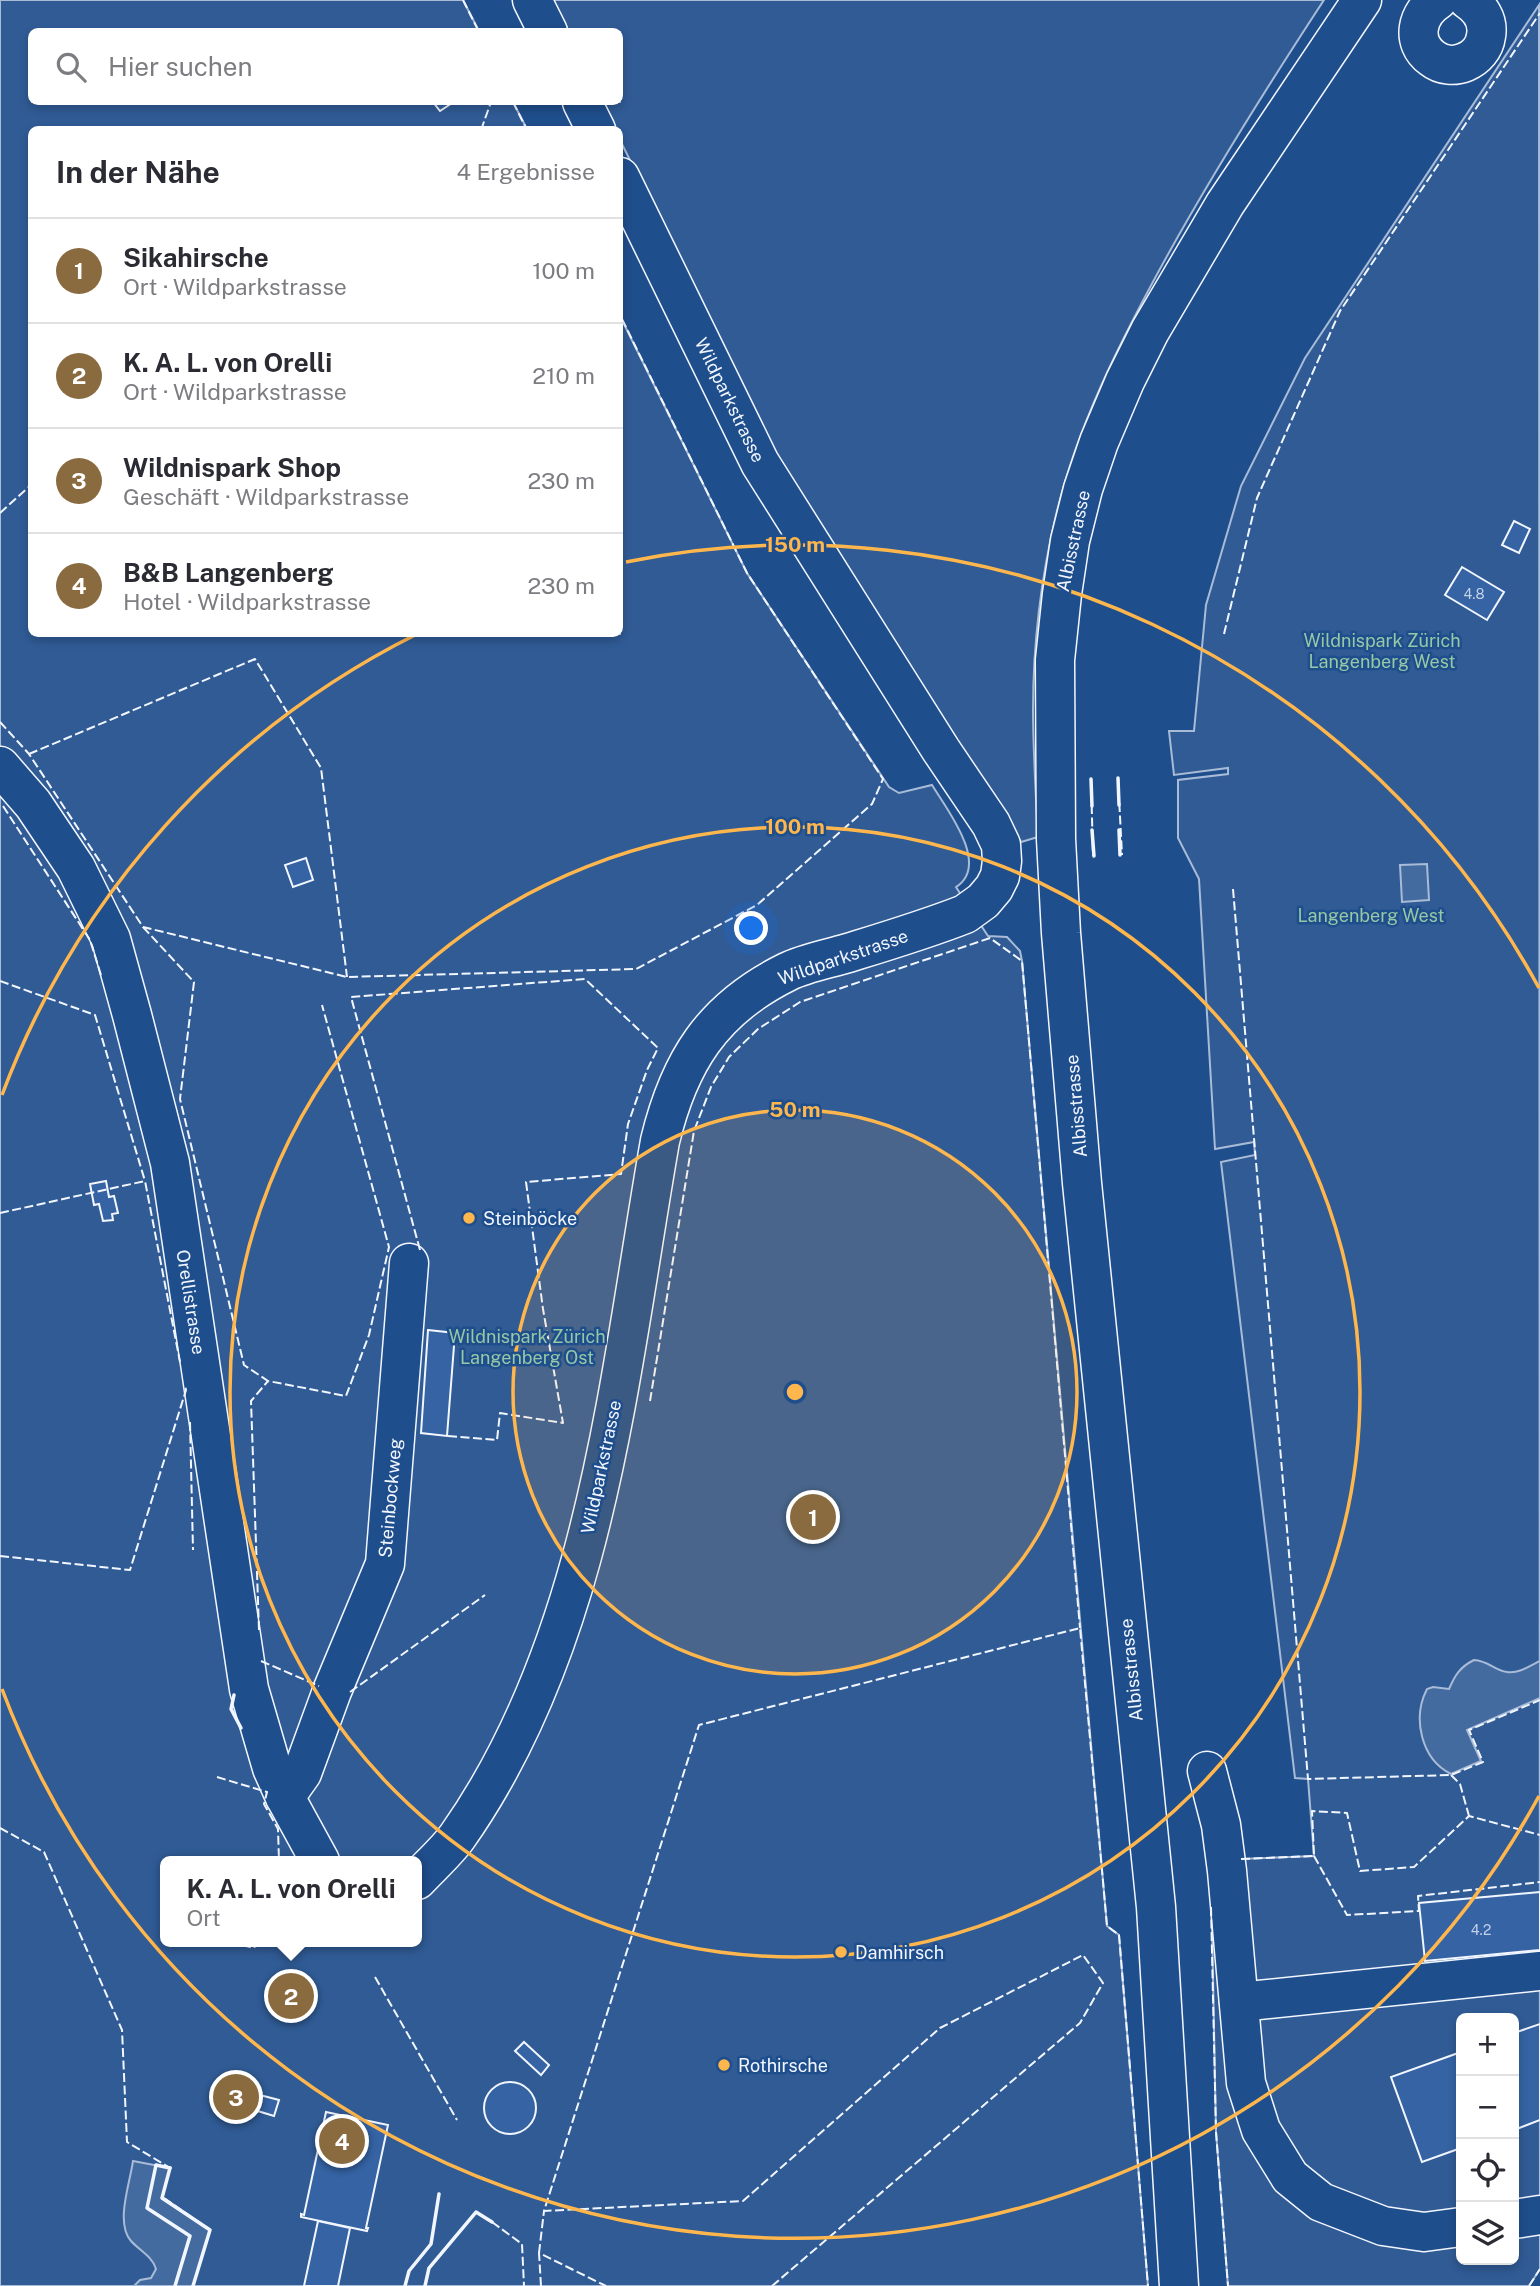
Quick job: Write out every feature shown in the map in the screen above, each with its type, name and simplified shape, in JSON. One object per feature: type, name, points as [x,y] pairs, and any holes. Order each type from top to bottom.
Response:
[{"type":"main road","points":[[532,0],[546,28]]},
{"type":"main road","name":"Albisstrasse","points":[[1180,2286],[1156,1907],[1085,1210],[1062,947],[1056,839],[1055,660],[1066,568],[1083,489],[1099,442],[1125,381],[1150,331],[1225,205],[1362,0]]},
{"type":"main road","points":[[1438,0],[1427,8],[1421,17],[1419,39],[1432,58],[1453,65],[1465,63],[1475,57],[1486,38],[1484,16],[1478,7],[1468,0]]},
{"type":"main road","points":[[584,105],[594,126]]},
{"type":"main road","name":"Wildparkstrasse","points":[[422,1875],[455,1839],[501,1767],[535,1694],[568,1607],[596,1507],[660,1141],[668,1108],[689,1059],[703,1038],[737,1003],[789,971],[965,914],[983,901],[994,888],[1002,861],[1001,845],[991,824],[941,750],[760,463],[623,183]]},
{"type":"main road","name":"Orellistrasse","points":[[0,766],[33,804],[76,868],[115,952],[170,1163],[249,1689],[272,1768],[317,1856]]},
{"type":"main road","name":"Steinbockweg","points":[[285,1797],[302,1773],[332,1691],[385,1564],[409,1263]]},
{"type":"main road","points":[[1207,1771],[1221,1825],[1246,2083],[1261,2130],[1290,2177],[1321,2202],[1383,2226],[1424,2232],[1456,2228]]},
{"type":"main road","points":[[1239,2003],[1540,1971]]},
{"type":"main road","points":[[1519,2218],[1540,2215]]},
{"type":"green space","name":"Wildnispark Zürich Langenberg Ost","points":[[0,0],[463,0],[477,28],[28,28],[28,105],[515,105],[525,126],[28,126],[28,637],[623,637],[623,322],[747,573],[889,787],[899,793],[932,785],[955,822],[967,851],[969,865],[966,877],[956,887],[988,936],[1007,937],[1020,951],[1107,1926],[1119,1935],[1148,2286],[0,2286]]},
{"type":"green space","points":[[551,0],[1324,0],[1240,132],[1161,267],[1114,357],[1075,450],[1056,515],[1036,637],[1033,710],[1038,837],[1021,842],[778,460],[623,146],[623,126],[613,126],[603,105],[623,105],[623,28],[565,28]]},
{"type":"green space","name":"Wildnispark Zürich Langenberg West","points":[[1539,5],[1540,2269],[1529,2286],[1228,2286],[1216,2132],[1211,1872],[1239,1859],[1314,1856],[1308,1779],[1295,1778],[1221,1162],[1255,1155],[1254,1142],[1215,1149],[1199,879],[1178,838],[1178,780],[1228,774],[1228,768],[1174,775],[1169,731],[1194,731],[1206,605],[1241,486],[1305,358]]},
{"type":"shaded area","points":[[1427,864],[1429,900],[1402,902],[1400,865]]},
{"type":"shaded area","points":[[1474,1660],[1511,1672],[1540,1661],[1540,1698],[1467,1730],[1481,1761],[1451,1774],[1432,1758],[1426,1748],[1420,1725],[1422,1700],[1427,1689],[1449,1689],[1458,1672]]},
{"type":"shaded area","points":[[133,2161],[170,2168],[162,2198],[210,2230],[193,2286],[134,2286],[140,2280],[151,2278],[156,2269],[149,2257],[131,2241],[124,2224],[125,2202]]},
{"type":"building","points":[[435,105],[449,105],[440,111]]},
{"type":"building","points":[[1514,521],[1530,529],[1519,553],[1502,545]]},
{"type":"building","points":[[1462,567],[1504,592],[1487,620],[1445,595]]},
{"type":"building","points":[[306,858],[313,880],[293,887],[285,865]]},
{"type":"building","points":[[106,1181],[109,1197],[114,1196],[118,1213],[112,1214],[113,1220],[103,1221],[99,1204],[94,1205],[90,1184]]},
{"type":"building","points":[[428,1330],[455,1333],[447,1436],[421,1433]]},
{"type":"building","points":[[1540,1892],[1540,1950],[1425,1961],[1419,1903]]},
{"type":"building","points":[[1540,2024],[1540,2120],[1519,2128],[1519,2076],[1519,2031]]},
{"type":"building","points":[[524,2042],[549,2065],[541,2075],[515,2051]]},
{"type":"building","points":[[1456,2054],[1456,2150],[1422,2162],[1391,2077]]},
{"type":"building","points":[[242,2077],[257,2091],[251,2111],[231,2116],[217,2101],[223,2082]]},
{"type":"building","points":[[510,2082],[520,2084],[528,2090],[534,2098],[534,2118],[528,2126],[520,2132],[510,2134],[500,2132],[492,2126],[486,2118],[484,2108],[486,2098],[492,2090],[500,2084]]},
{"type":"building","points":[[256,2094],[279,2100],[274,2116],[251,2109]]},
{"type":"building","points":[[326,2112],[388,2125],[367,2231],[301,2217],[301,2214],[304,2215]]},
{"type":"building","points":[[318,2221],[350,2228],[338,2286],[304,2286]]},
{"type":"fence","points":[[463,0],[477,28]]},
{"type":"fence","points":[[1224,634],[1257,498],[1340,311],[1540,13]]},
{"type":"fence","points":[[482,126],[490,105]]},
{"type":"fence","points":[[514,105],[525,126]]},
{"type":"fence","points":[[0,722],[29,754],[143,927],[347,977],[636,969],[757,905],[872,804],[883,779],[747,573],[623,321]]},
{"type":"fence","points":[[0,513],[28,488]]},
{"type":"fence","points":[[29,754],[255,659],[321,768],[347,977]]},
{"type":"fence","points":[[1118,778],[1122,855]]},
{"type":"fence","points":[[1091,780],[1093,856]]},
{"type":"fence","points":[[3,806],[90,940],[101,975]]},
{"type":"fence","points":[[1233,889],[1308,1779],[1451,1775],[1483,1762],[1469,1730],[1540,1700]]},
{"type":"fence","points":[[143,927],[194,982],[180,1099],[244,1365],[268,1381],[346,1396],[369,1335],[389,1247],[322,1005]]},
{"type":"fence","points":[[650,1401],[694,1131],[711,1087],[729,1057],[758,1029],[800,1002],[990,938],[1022,961],[1080,1628]]},
{"type":"fence","points":[[420,1250],[351,997],[585,979],[658,1048],[647,1070],[628,1124],[621,1174],[526,1182],[543,1309],[563,1423],[500,1413],[497,1440],[447,1436]]},
{"type":"fence","points":[[0,981],[95,1015],[145,1181]]},
{"type":"fence","points":[[0,1213],[145,1181],[180,1362]]},
{"type":"fence","points":[[259,1630],[251,1401],[268,1381]]},
{"type":"fence","points":[[0,1556],[130,1570],[186,1390],[185,1386]]},
{"type":"fence","points":[[190,1422],[193,1550]]},
{"type":"fence","points":[[350,1692],[485,1595]]},
{"type":"fence","points":[[772,2286],[1080,2023],[1103,1983],[1083,1955],[940,2028],[743,2201],[544,2211],[699,1725],[1080,1628],[1107,1926],[1119,1935],[1148,2286]]},
{"type":"fence","points":[[261,1661],[319,1686]]},
{"type":"fence","points":[[1451,1775],[1460,1784],[1469,1816]]},
{"type":"fence","points":[[217,1777],[267,1792],[264,1804],[278,1829],[279,1856]]},
{"type":"fence","points":[[1241,1859],[1314,1856],[1312,1811],[1347,1813],[1360,1871],[1414,1867],[1469,1816],[1540,1835]]},
{"type":"fence","points":[[0,1828],[44,1852],[122,2030],[127,2142],[170,2168]]},
{"type":"fence","points":[[1314,1856],[1347,1915],[1419,1911],[1418,1896],[1540,1882]]},
{"type":"fence","points":[[1211,1907],[1216,2132],[1228,2286]]},
{"type":"fence","points":[[250,1947],[255,1947]]},
{"type":"fence","points":[[375,1977],[457,2120]]},
{"type":"fence","points":[[164,2198],[210,2230],[193,2286]]},
{"type":"fence","points":[[539,2253],[544,2211]]},
{"type":"fence","points":[[492,2222],[522,2244],[524,2286]]},
{"type":"fence","points":[[541,2286],[539,2253],[606,2286]]},
{"type":"fence","points":[[1529,2286],[1540,2269]]},
{"type":"wall","points":[[1118,778],[1119,805]]},
{"type":"wall","points":[[1091,779],[1092,806]]},
{"type":"wall","points":[[1092,830],[1094,856]]},
{"type":"wall","points":[[1119,830],[1120,855]]},
{"type":"wall","points":[[234,1695],[231,1709],[241,1728]]},
{"type":"wall","points":[[170,2168],[156,2165],[147,2208],[190,2236],[175,2286]]},
{"type":"wall","points":[[170,2168],[162,2198],[210,2230],[193,2286]]},
{"type":"wall","points":[[405,2286],[409,2271],[431,2244],[439,2194]]},
{"type":"wall","points":[[425,2286],[429,2268],[476,2212],[492,2222]]},
{"type":"place","name":"Steinböcke","points":[[469,1218]]},
{"type":"place","name":"Sikahirsche","points":[[813,1517]]},
{"type":"place","name":"Damhirsch","points":[[841,1952]]},
{"type":"place","name":"K. A. L. von Orelli","points":[[291,1996]]},
{"type":"place","name":"Rothirsche","points":[[724,2065]]},
{"type":"place","name":"Wildnispark Shop","points":[[236,2097]]},
{"type":"place","name":"B&B Langenberg","points":[[342,2141]]},
{"type":"park label","name":"Langenberg West","points":[[1371,915]]}]
